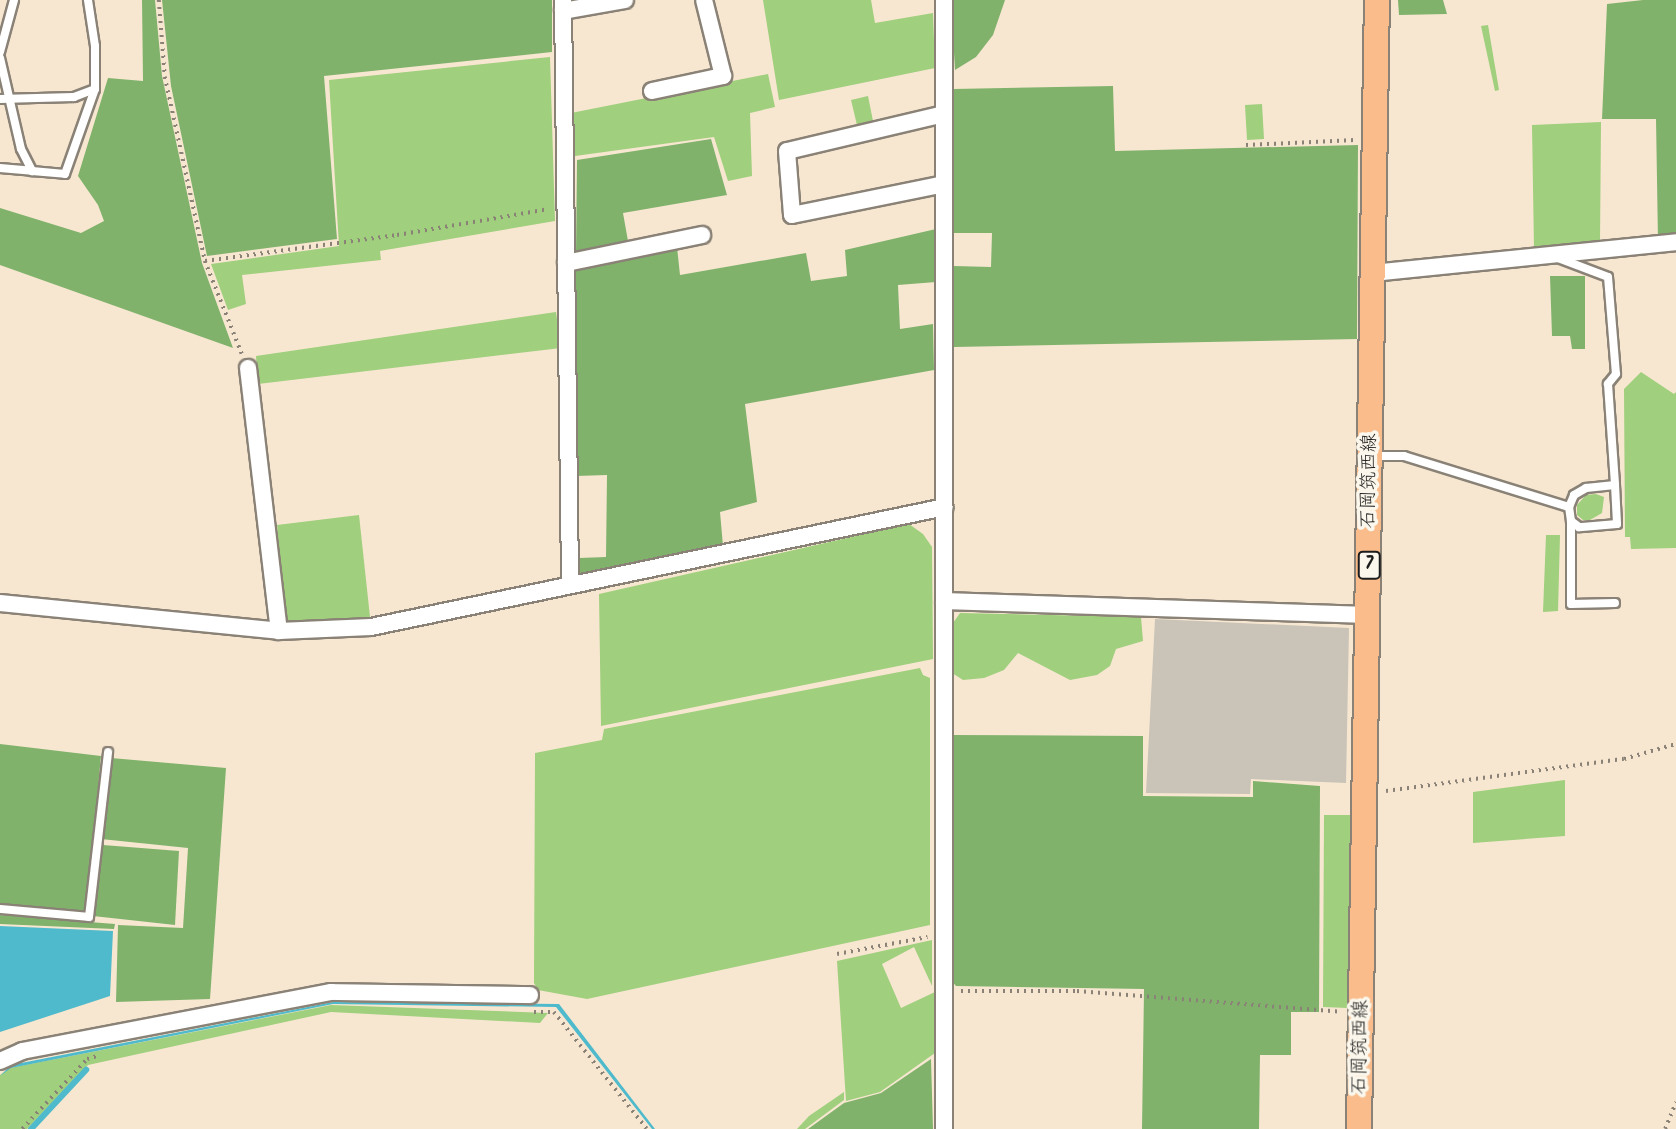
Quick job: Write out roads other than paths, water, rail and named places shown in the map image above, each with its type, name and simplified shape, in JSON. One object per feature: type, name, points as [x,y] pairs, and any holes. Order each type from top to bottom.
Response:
[{"type":"main road","name":"石岡筑西線","points":[[1359,1129],[1377,0]]},
{"type":"street","points":[[570,585],[563,5],[625,0]]},
{"type":"street","points":[[652,91],[723,76],[704,0]]},
{"type":"street","points":[[944,0],[944,1129]]},
{"type":"street","points":[[944,114],[787,151],[792,215],[944,184]]},
{"type":"street","points":[[566,263],[702,235]]},
{"type":"street","points":[[1373,273],[1676,242]]},
{"type":"street","points":[[248,368],[279,631]]},
{"type":"street","points":[[0,603],[279,631],[372,627],[945,507]]},
{"type":"street","points":[[944,601],[1368,615]]},
{"type":"street","points":[[0,1061],[22,1051],[331,992],[530,995]]},
{"type":"lane","points":[[0,52],[15,0]]},
{"type":"lane","points":[[0,168],[65,174],[94,89],[95,46],[88,0]]},
{"type":"lane","points":[[0,58],[4,98],[21,149],[32,170]]},
{"type":"lane","points":[[4,98],[74,97],[94,89]]},
{"type":"lane","points":[[1552,255],[1608,277],[1616,374],[1608,384],[1617,524],[1579,527],[1571,521]]},
{"type":"lane","points":[[1371,456],[1404,456],[1569,507]]},
{"type":"lane","points":[[1615,485],[1586,488],[1574,495],[1569,507],[1571,604],[1615,603]]},
{"type":"lane","points":[[0,909],[89,917],[108,752]]},
{"type":"water","points":[[0,926],[113,931],[110,996],[0,1032]]},
{"type":"water","points":[[333,1002],[559,1004],[655,1129],[652,1129],[556,1007],[333,1004],[11,1068],[0,1076],[11,1065]]},
{"type":"waterway","points":[[31,1129],[86,1070]]}]
